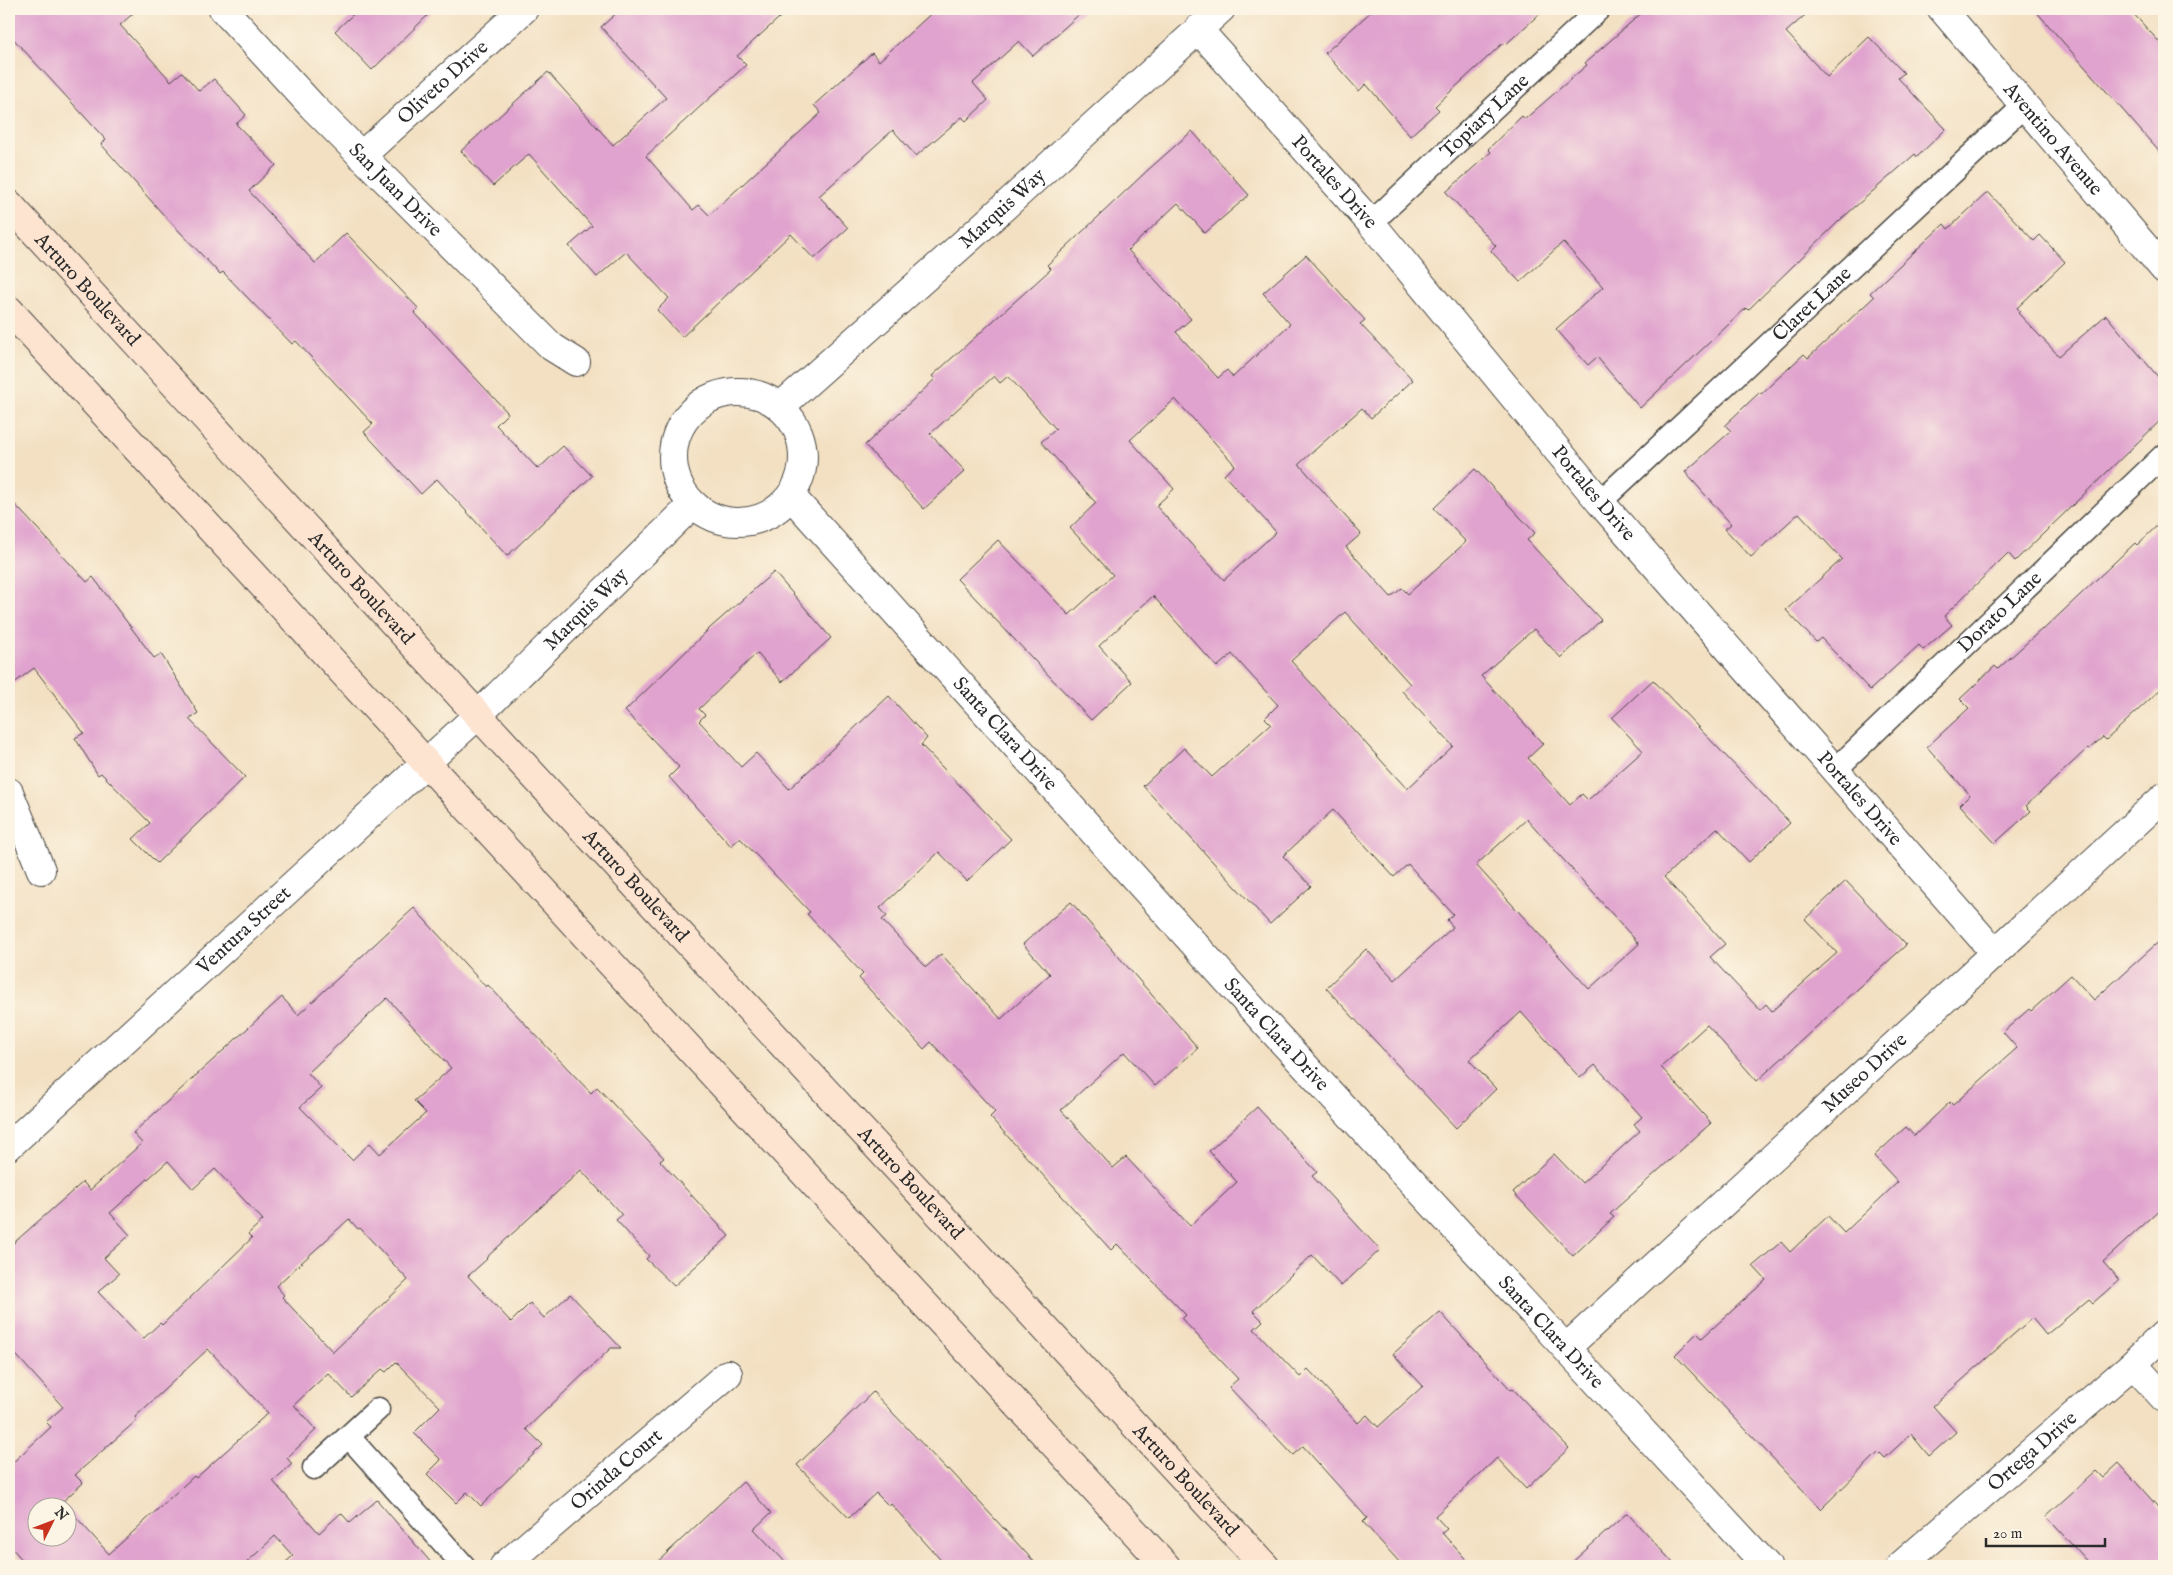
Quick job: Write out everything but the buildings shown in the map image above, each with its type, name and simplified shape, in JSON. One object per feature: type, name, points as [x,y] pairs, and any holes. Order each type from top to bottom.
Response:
[{"type":"street","name":"San Juan Drive","points":[[223,9],[312,106],[361,156],[552,347],[576,362]]},
{"type":"street","name":"Oliveto Drive","points":[[361,156],[524,9]]},
{"type":"street","name":"Marquis Way","points":[[780,407],[982,227],[1221,9]]},
{"type":"street","name":"Aventino Avenue","points":[[1942,9],[2164,269]]},
{"type":"street","name":"Portales Drive","points":[[1198,28],[1371,222],[1600,502],[1995,953]]},
{"type":"street","name":"Arturo Boulevard","points":[[9,204],[478,715],[1265,1566]]},
{"type":"street","points":[[9,310],[1166,1566]]},
{"type":"street","points":[[727,393],[755,394],[780,407],[791,419],[799,434],[803,449],[803,466],[799,482],[791,496],[775,511],[755,520],[733,522],[712,516],[693,504],[684,493],[674,466],[676,438],[690,413],[713,397],[727,393]]},
{"type":"street","name":"Santa Clara Drive","points":[[791,496],[1264,1022],[1767,1566]]},
{"type":"street","name":"Marquis Way","points":[[478,715],[693,504]]},
{"type":"street","name":"Ventura Street","points":[[9,1146],[478,715]]},
{"type":"street","points":[[9,792],[41,870]]},
{"type":"street","name":"Museo Drive","points":[[1566,1348],[2164,798]]},
{"type":"street","name":"Ortega Drive","points":[[1900,1566],[2133,1364],[2164,1334]]},
{"type":"street","points":[[2133,1364],[2164,1398]]},
{"type":"street","name":"Orinda Court","points":[[504,1566],[728,1374]]},
{"type":"lane","name":"Topiary Lane","points":[[1371,222],[1599,9]]},
{"type":"lane","name":"Claret Lane","points":[[1600,502],[2024,105]]},
{"type":"lane","name":"Dorato Lane","points":[[1835,770],[2164,455]]},
{"type":"lane","points":[[314,1468],[378,1409]]},
{"type":"lane","points":[[349,1437],[464,1566]]}]
